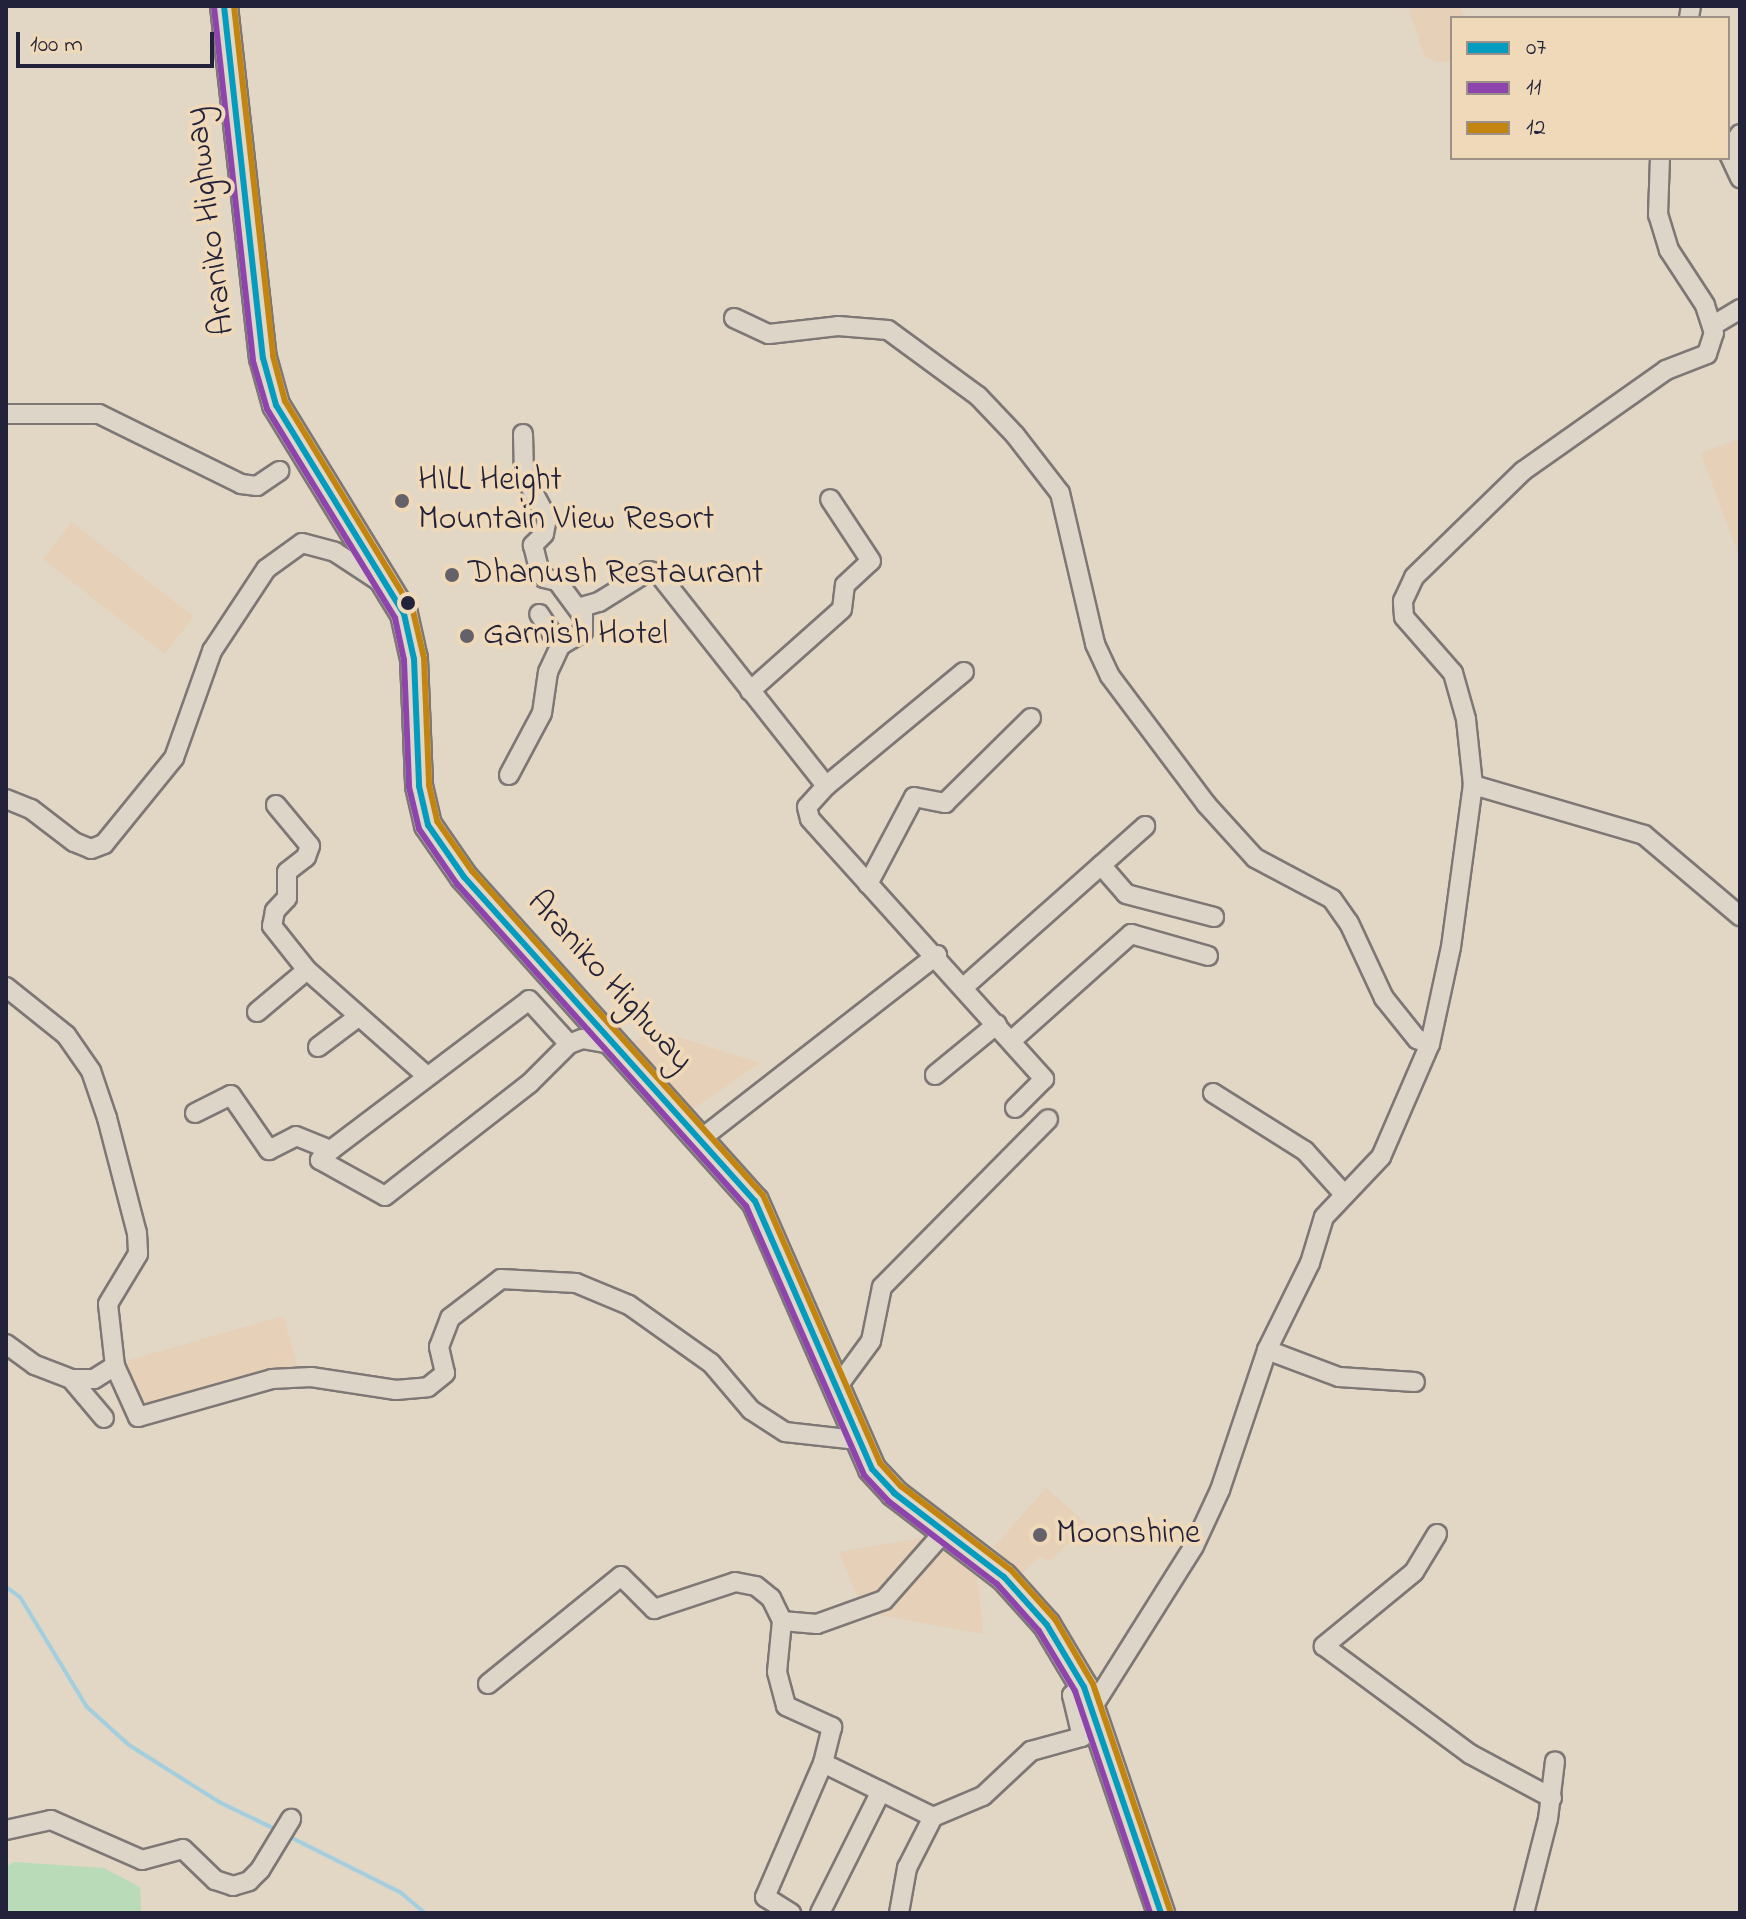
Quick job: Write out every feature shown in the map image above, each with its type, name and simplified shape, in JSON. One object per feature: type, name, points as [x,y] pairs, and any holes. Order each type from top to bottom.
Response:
[{"type":"highway","name":"Araniko Highway","points":[[224,6],[263,358],[276,405],[404,614],[414,659],[418,773],[428,825],[464,877],[702,1138],[755,1201],[770,1228],[856,1440],[894,1493],[943,1533],[976,1553],[1019,1591],[1047,1625],[1088,1697],[1161,1913]]},
{"type":"street","points":[[1730,156],[1740,178]]},
{"type":"street","points":[[899,1913],[907,1868],[933,1817],[983,1796],[1031,1751],[1082,1737],[1072,1695],[1088,1697],[1194,1546],[1225,1478],[1267,1350],[1310,1263],[1324,1217],[1343,1193],[1369,1174],[1381,1157],[1430,1044],[1451,947],[1473,785],[1466,719],[1453,673],[1404,617],[1403,601],[1414,577],[1523,471],[1655,377],[1707,354],[1712,326],[1705,305],[1669,250],[1658,215],[1660,160]]},
{"type":"street","points":[[1712,326],[1740,309]]},
{"type":"street","points":[[734,318],[769,334],[838,326],[888,330],[978,396],[1015,435],[1060,493],[1095,644],[1110,676],[1206,804],[1255,858],[1320,892],[1341,909],[1384,998],[1417,1039],[1430,1044]]},
{"type":"street","points":[[6,414],[99,414],[241,484],[257,486],[279,471]]},
{"type":"street","points":[[509,775],[542,713],[548,672],[560,646],[583,632],[578,608],[557,581],[544,578],[539,569],[533,545],[544,534],[547,518],[520,462],[523,434]]},
{"type":"street","points":[[750,691],[842,609],[845,585],[871,561],[830,499]]},
{"type":"street","points":[[6,799],[31,809],[74,842],[91,849],[104,844],[174,758],[212,651],[266,569],[302,543],[335,552],[391,589]]},
{"type":"street","points":[[578,608],[599,602],[649,571],[658,573],[826,786]]},
{"type":"street","points":[[539,614],[560,646]]},
{"type":"street","points":[[964,672],[826,786],[807,807],[810,819],[965,986],[1044,1079],[1015,1108]]},
{"type":"street","points":[[868,884],[914,797],[945,803],[1031,718]]},
{"type":"street","points":[[1473,785],[1644,835],[1740,916]]},
{"type":"street","points":[[276,805],[310,846],[306,857],[287,872],[287,898],[275,911],[272,926],[307,970],[427,1076]]},
{"type":"street","points":[[965,986],[1145,826]]},
{"type":"street","points":[[1101,865],[1126,894],[1214,917]]},
{"type":"street","points":[[1011,1041],[1131,934],[1208,956]]},
{"type":"street","points":[[702,1138],[937,955]]},
{"type":"street","points":[[257,1012],[307,970]]},
{"type":"street","points":[[6,987],[66,1035],[91,1071],[107,1118],[138,1254],[108,1304],[115,1366],[138,1417],[272,1379],[311,1377],[396,1390],[428,1387],[445,1373],[439,1347],[450,1318],[501,1279],[576,1283],[629,1305],[711,1363],[751,1410],[785,1432],[856,1440]]},
{"type":"street","points":[[569,1044],[529,1000],[320,1160],[385,1196],[530,1083],[569,1044],[582,1039],[618,1045]]},
{"type":"street","points":[[318,1047],[358,1017]]},
{"type":"street","points":[[935,1075],[997,1024]]},
{"type":"street","points":[[1213,1093],[1305,1151],[1343,1193]]},
{"type":"street","points":[[195,1113],[231,1095],[269,1150],[296,1136],[331,1150]]},
{"type":"street","points":[[835,1390],[871,1341],[882,1287],[1048,1119]]},
{"type":"street","points":[[6,1344],[35,1365],[71,1379],[94,1379],[115,1366]]},
{"type":"street","points":[[1267,1350],[1339,1377],[1415,1382]]},
{"type":"street","points":[[71,1379],[104,1418]]},
{"type":"street","points":[[782,1621],[817,1624],[884,1600],[943,1533]]},
{"type":"street","points":[[1437,1534],[1414,1572],[1324,1646],[1470,1754],[1552,1798]]},
{"type":"street","points":[[488,1684],[621,1576],[654,1609],[735,1582],[756,1586],[771,1598],[782,1621],[777,1672],[786,1706],[832,1727],[823,1763],[765,1897],[791,1913]]},
{"type":"street","points":[[1524,1913],[1552,1798],[1555,1761]]},
{"type":"street","points":[[823,1763],[933,1817]]},
{"type":"street","points":[[820,1913],[881,1791]]},
{"type":"street","points":[[6,1830],[51,1820],[142,1860],[183,1849],[215,1880],[233,1886],[249,1881],[291,1819]]},
{"type":"shaded area","points":[[1408,6],[1460,6],[1463,16],[1450,16],[1450,61],[1437,62],[1424,56]]},
{"type":"shaded area","points":[[1740,439],[1740,559],[1701,453]]},
{"type":"shaded area","points":[[72,522],[193,617],[164,654],[43,559]]},
{"type":"shaded area","points":[[656,1030],[760,1063],[687,1113],[629,1044]]},
{"type":"shaded area","points":[[283,1316],[297,1365],[139,1410],[125,1361]]},
{"type":"shaded area","name":"Moonshine","points":[[1046,1488],[1087,1524],[1051,1561],[1039,1557],[1022,1574],[994,1547]]},
{"type":"shaded area","points":[[928,1537],[977,1577],[983,1634],[864,1612],[839,1552]]},
{"type":"green space","points":[[14,1862],[104,1868],[140,1887],[141,1913],[6,1913],[6,1867]]},
{"type":"waterway","points":[[6,1587],[20,1597],[87,1707],[129,1745],[219,1802],[277,1830]]},
{"type":"waterway","points":[[288,1836],[400,1892],[425,1913]]},
{"type":"transit line","name":"07","points":[[224,6],[263,358],[276,405],[404,614],[414,659],[419,786],[428,825],[464,877],[755,1201],[872,1469],[894,1493],[1004,1577],[1047,1625],[1084,1687],[1161,1913]]},
{"type":"transit line","name":"12","points":[[234,6],[273,356],[285,401],[413,611],[424,658],[429,785],[437,821],[472,871],[763,1195],[880,1463],[901,1486],[1011,1570],[1055,1619],[1093,1684],[1170,1910]]},
{"type":"transit line","name":"11","points":[[214,7],[253,361],[267,409],[395,618],[404,660],[409,787],[419,829],[457,884],[746,1206],[864,1475],[888,1501],[997,1584],[1039,1631],[1075,1691],[1150,1913]]},
{"type":"place","name":"HILL Height Mountain View Resort","points":[[402,501]]},
{"type":"place","name":"Dhanush Restaurant","points":[[452,575]]},
{"type":"place","name":"Garnish Hotel","points":[[467,636]]},
{"type":"place","name":"Moonshine","points":[[1040,1535]]}]
